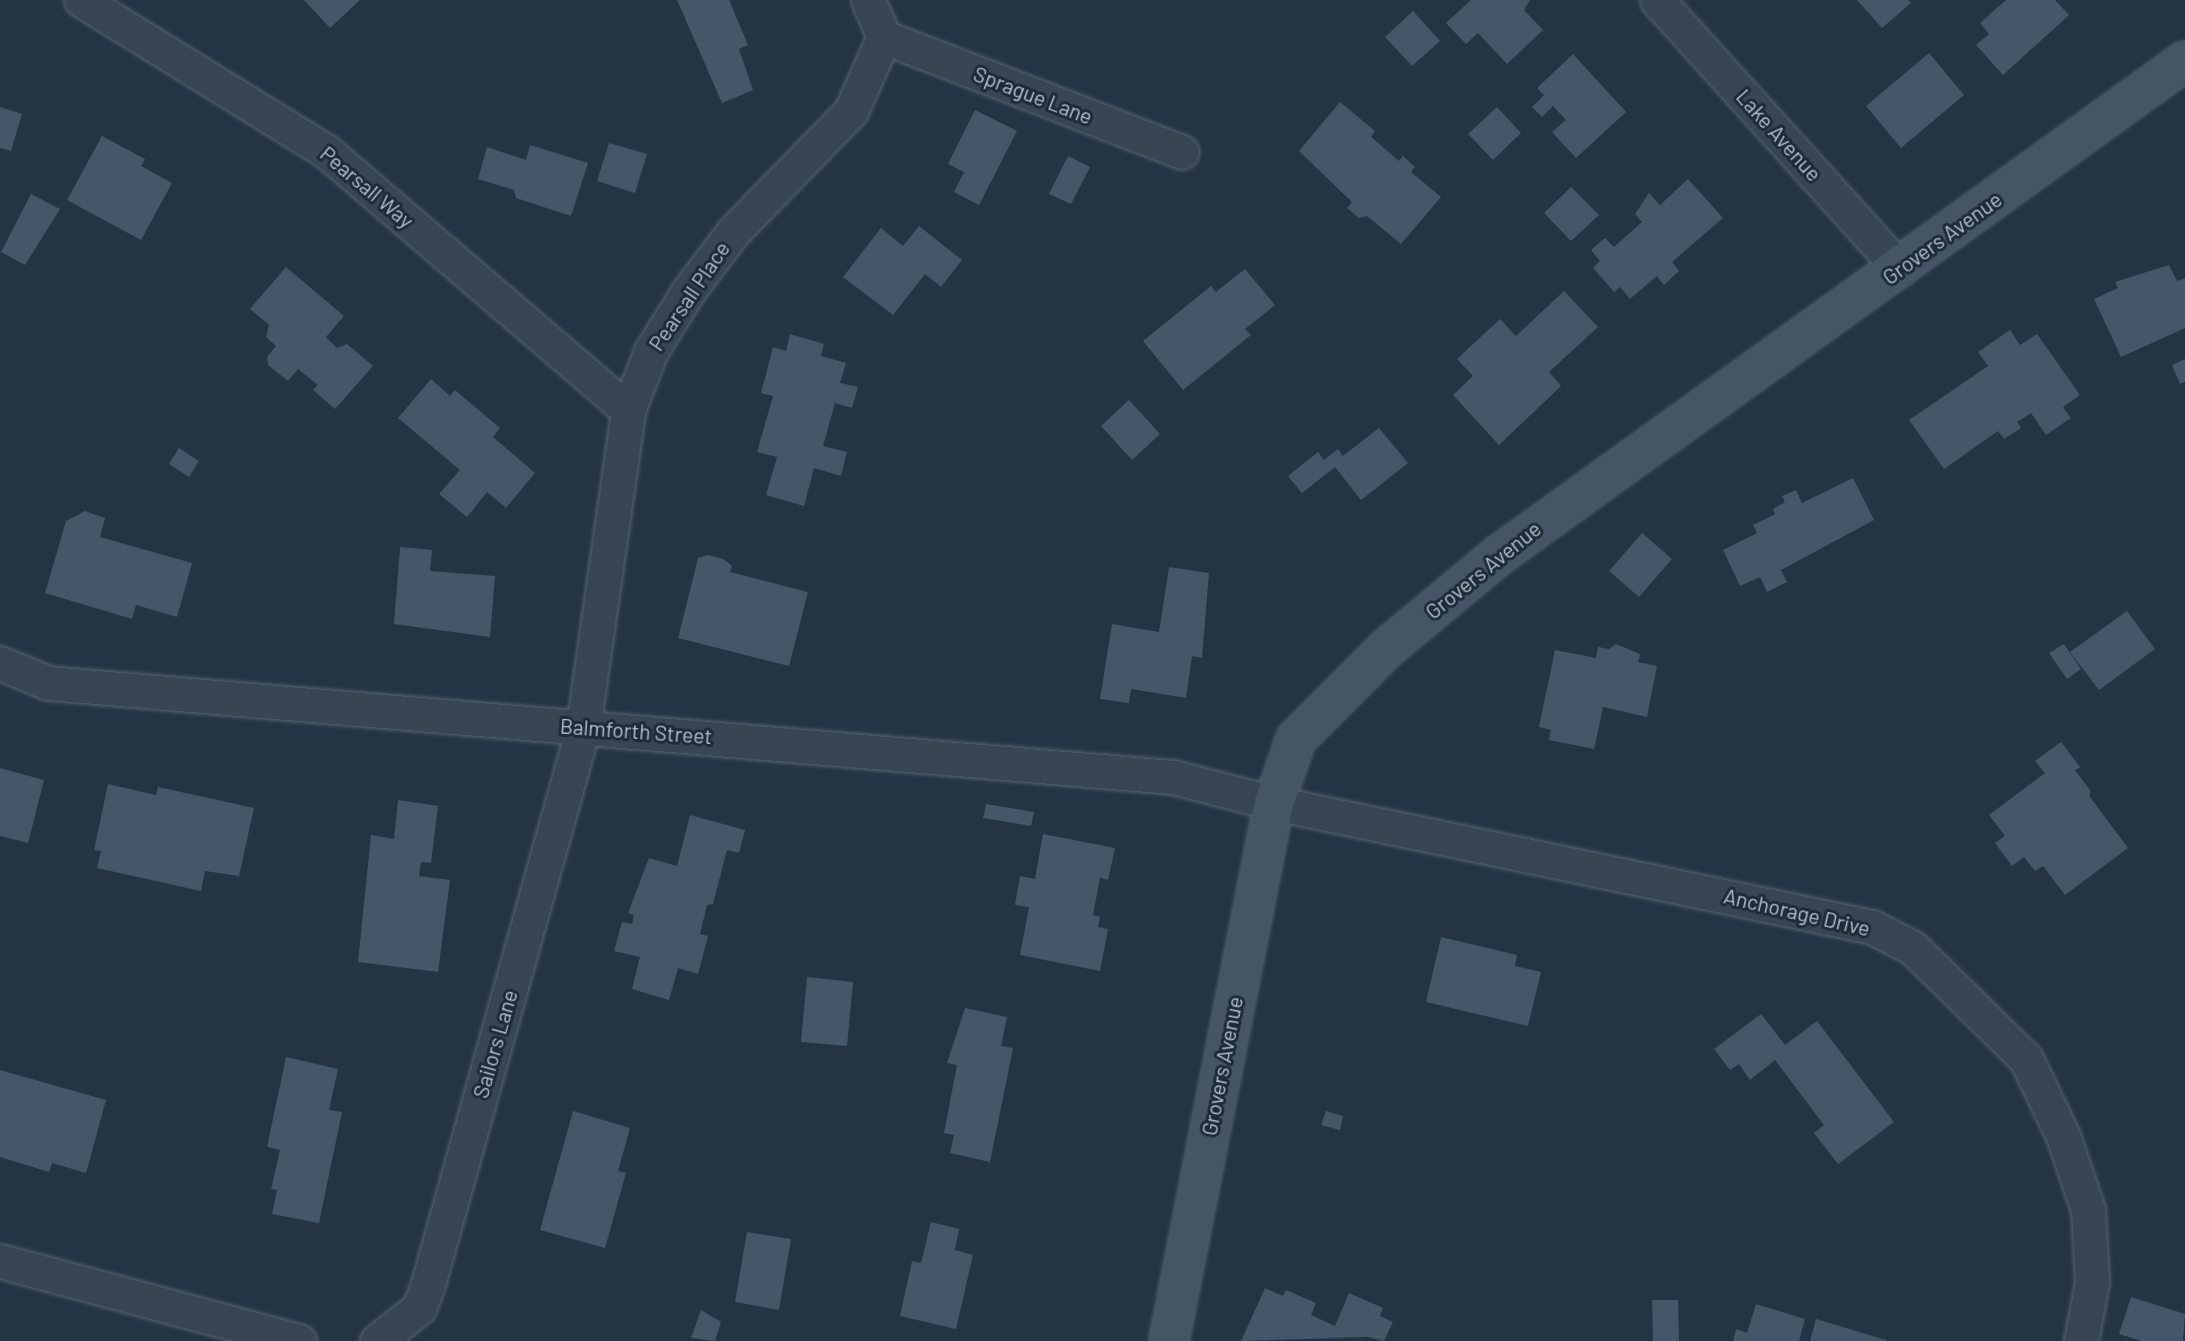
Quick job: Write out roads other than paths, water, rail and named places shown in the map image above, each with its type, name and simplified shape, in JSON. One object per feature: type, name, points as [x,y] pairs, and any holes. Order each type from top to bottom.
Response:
[{"type":"street","name":"Pearsall Way","points":[[81,0],[327,152],[628,410]]},
{"type":"street","points":[[868,0],[884,37]]},
{"type":"street","name":"Lake Avenue","points":[[1657,0],[1900,269]]},
{"type":"street","name":"Pearsall Place","points":[[583,728],[628,410],[651,351],[689,290],[733,232],[851,111],[884,37]]},
{"type":"street","name":"Sprague Lane","points":[[884,37],[1182,152]]},
{"type":"street","name":"Grovers Avenue","points":[[1169,1341],[1274,803],[1296,739],[1387,648],[1499,555],[1642,449],[1900,269],[2185,61]]},
{"type":"street","name":"Balmforth Street","points":[[0,663],[48,683],[1173,778],[1274,803]]},
{"type":"street","name":"Sailors Lane","points":[[377,1341],[419,1308],[428,1284],[583,728]]},
{"type":"street","name":"Anchorage Drive","points":[[1274,803],[1837,917],[1872,926],[1913,948],[2026,1059],[2063,1136],[2088,1210],[2092,1282],[2081,1341]]},
{"type":"street","points":[[0,1261],[299,1341]]}]
